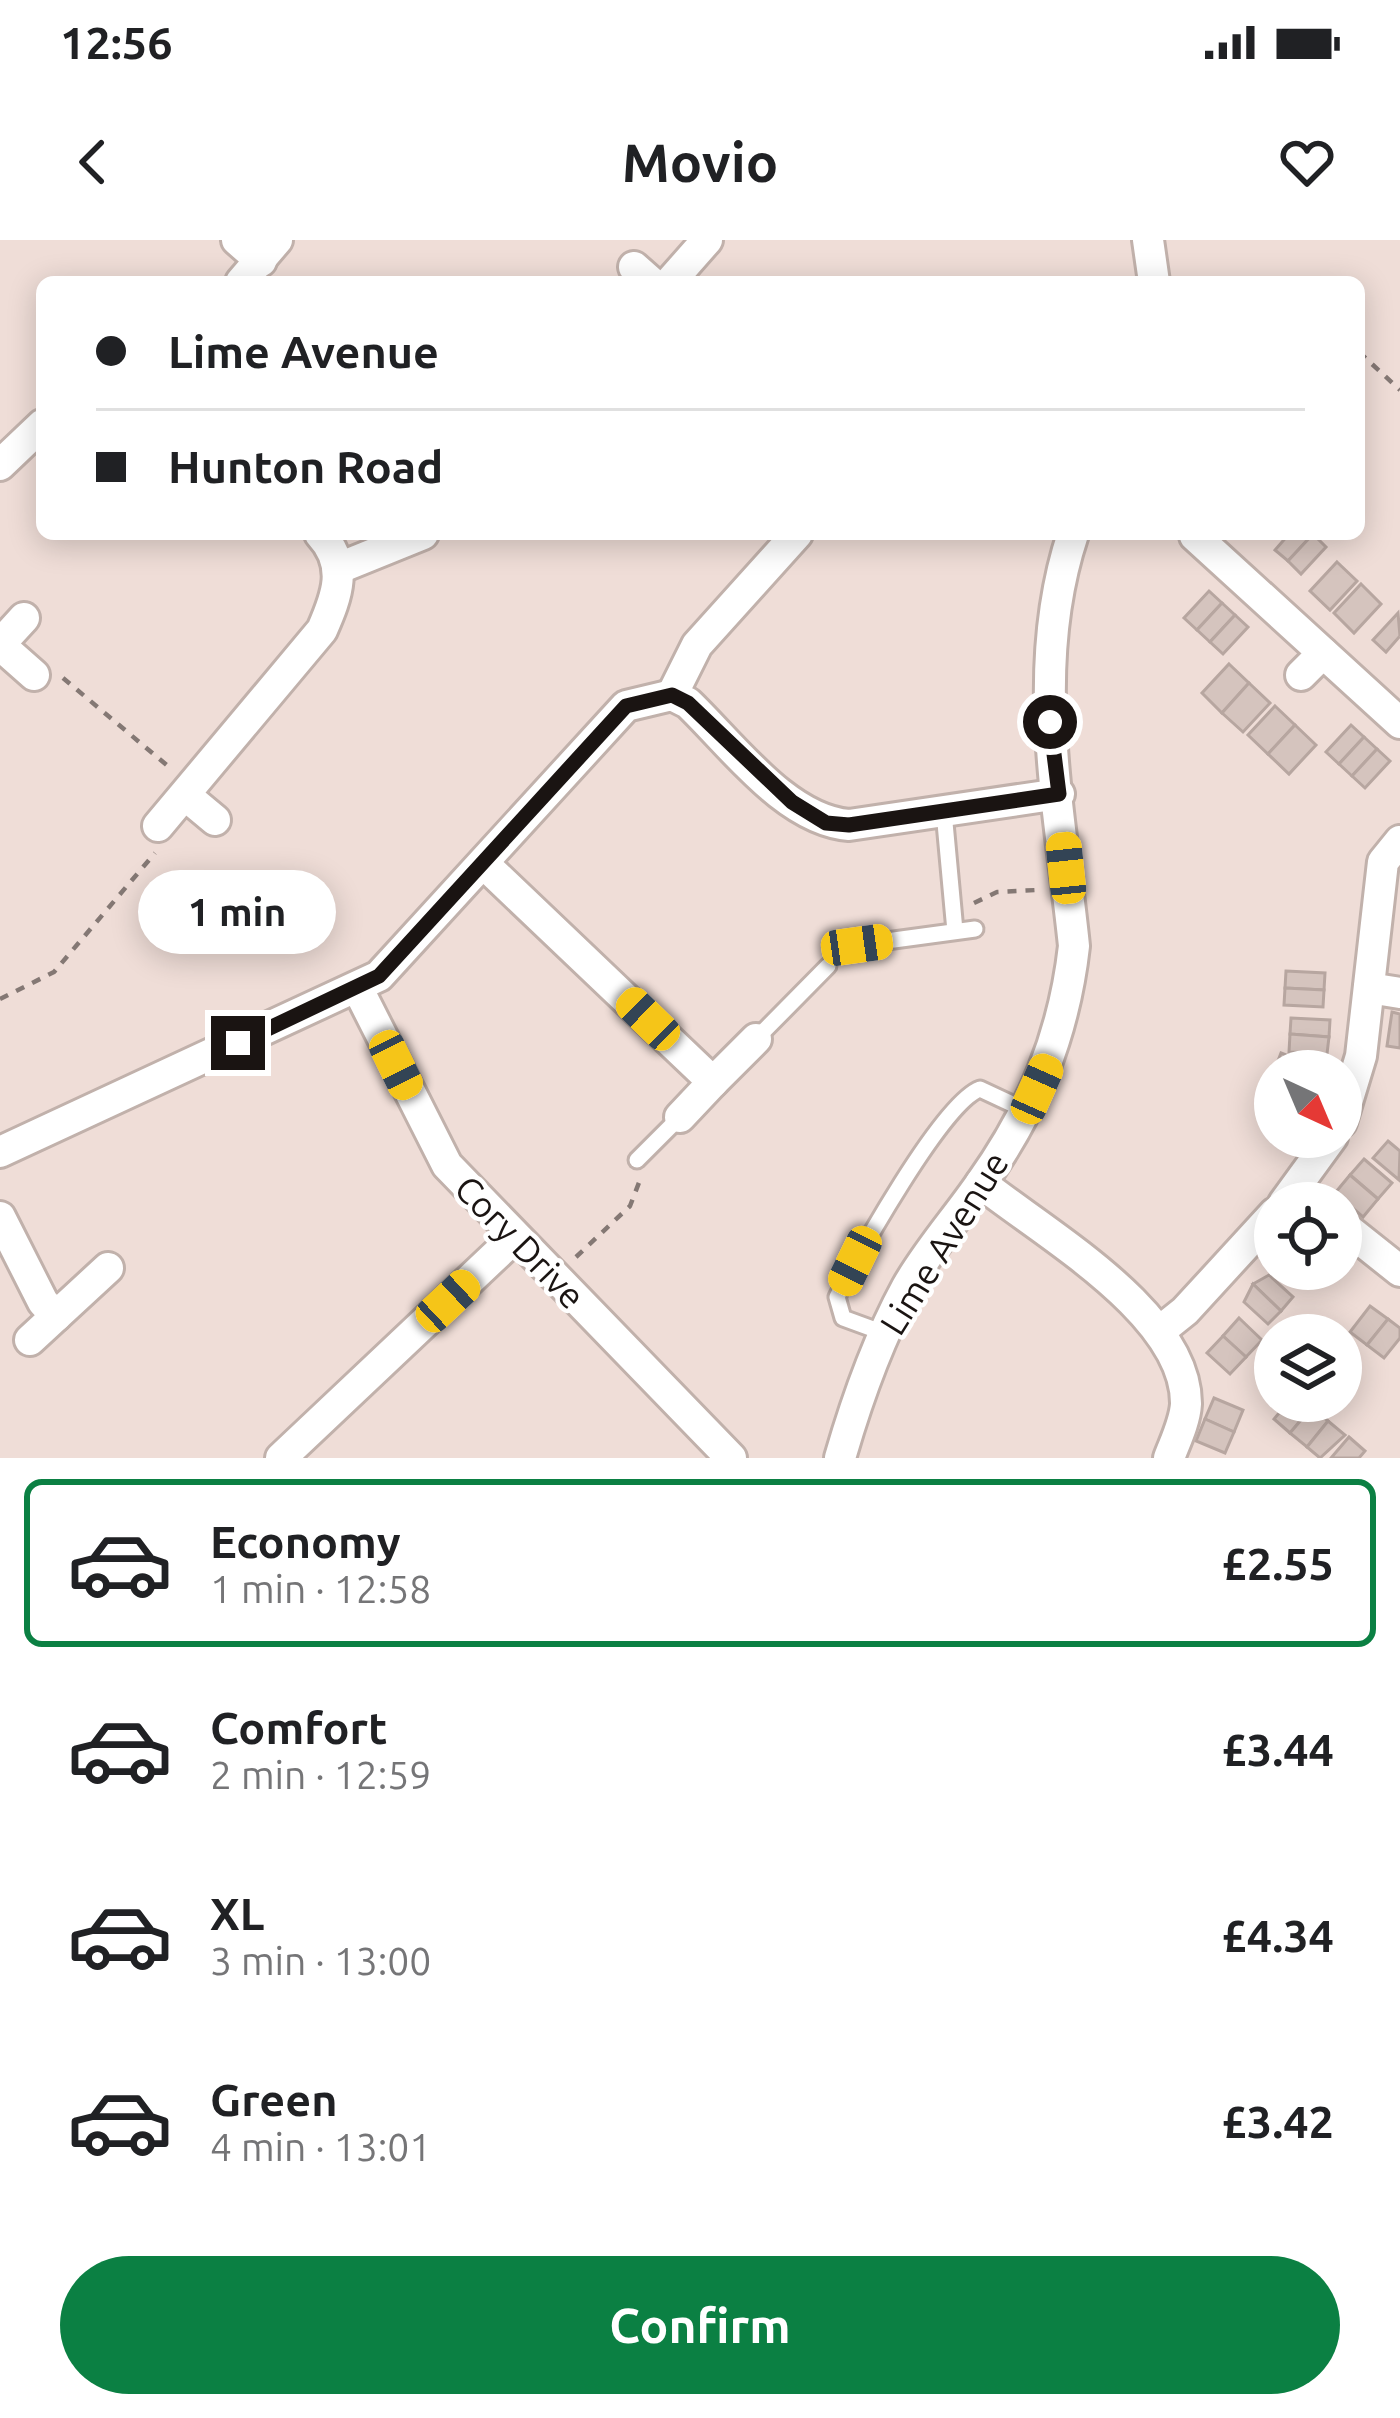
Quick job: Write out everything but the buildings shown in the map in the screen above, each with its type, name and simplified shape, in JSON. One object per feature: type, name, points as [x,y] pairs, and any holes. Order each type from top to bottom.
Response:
[{"type":"street","points":[[675,276],[707,240]]},
{"type":"street","points":[[1148,240],[1153,276]]},
{"type":"street","points":[[0,465],[36,431]]},
{"type":"street","points":[[158,826],[322,630],[339,592],[339,568],[323,540]]},
{"type":"street","points":[[339,568],[408,540]]},
{"type":"street","points":[[672,695],[697,645],[792,540]]},
{"type":"street","name":"Lime Avenue","points":[[840,1458],[860,1388],[908,1285],[1027,1111],[1047,1067],[1069,988],[1073,946],[1048,644],[1058,579],[1071,540]]},
{"type":"street","points":[[1199,540],[1312,664],[1400,723]]},
{"type":"street","points":[[24,618],[0,645],[34,675]]},
{"type":"street","points":[[0,1152],[379,976],[608,720],[626,706],[672,695],[688,703],[792,802],[826,823],[944,812],[1059,794]]},
{"type":"street","points":[[188,790],[215,820]]},
{"type":"street","points":[[1362,1051],[1385,991],[1383,862],[1400,841]]},
{"type":"street","points":[[483,862],[713,1082]]},
{"type":"street","name":"Cory Drive","points":[[358,989],[447,1165],[731,1458]]},
{"type":"street","points":[[680,1117],[756,1039]]},
{"type":"street","points":[[981,1183],[1154,1320],[1176,1361],[1186,1404],[1169,1458]]},
{"type":"street","points":[[0,1217],[43,1302],[56,1316]]},
{"type":"street","points":[[1160,1331],[1254,1235]]},
{"type":"street","points":[[281,1458],[514,1238]]},
{"type":"street","points":[[1362,1241],[1400,1271]]},
{"type":"street","points":[[30,1340],[108,1268]]},
{"type":"lane","points":[[944,812],[955,932]]},
{"type":"lane","points":[[857,945],[975,929]]},
{"type":"lane","points":[[756,1039],[828,966]]},
{"type":"lane","points":[[884,1333],[843,1318],[837,1297],[924,1152],[969,1093],[980,1089],[1027,1111]]},
{"type":"lane","points":[[638,1160],[680,1117]]},
{"type":"path","points":[[1365,358],[1400,390]]},
{"type":"path","points":[[34,675],[47,665],[188,790]]},
{"type":"path","points":[[0,999],[53,972],[160,848],[158,826]]},
{"type":"route","points":[[238,1043],[379,976],[608,720],[626,706],[672,695],[688,703],[809,815],[826,823],[849,825],[1059,794],[1050,722]]}]
